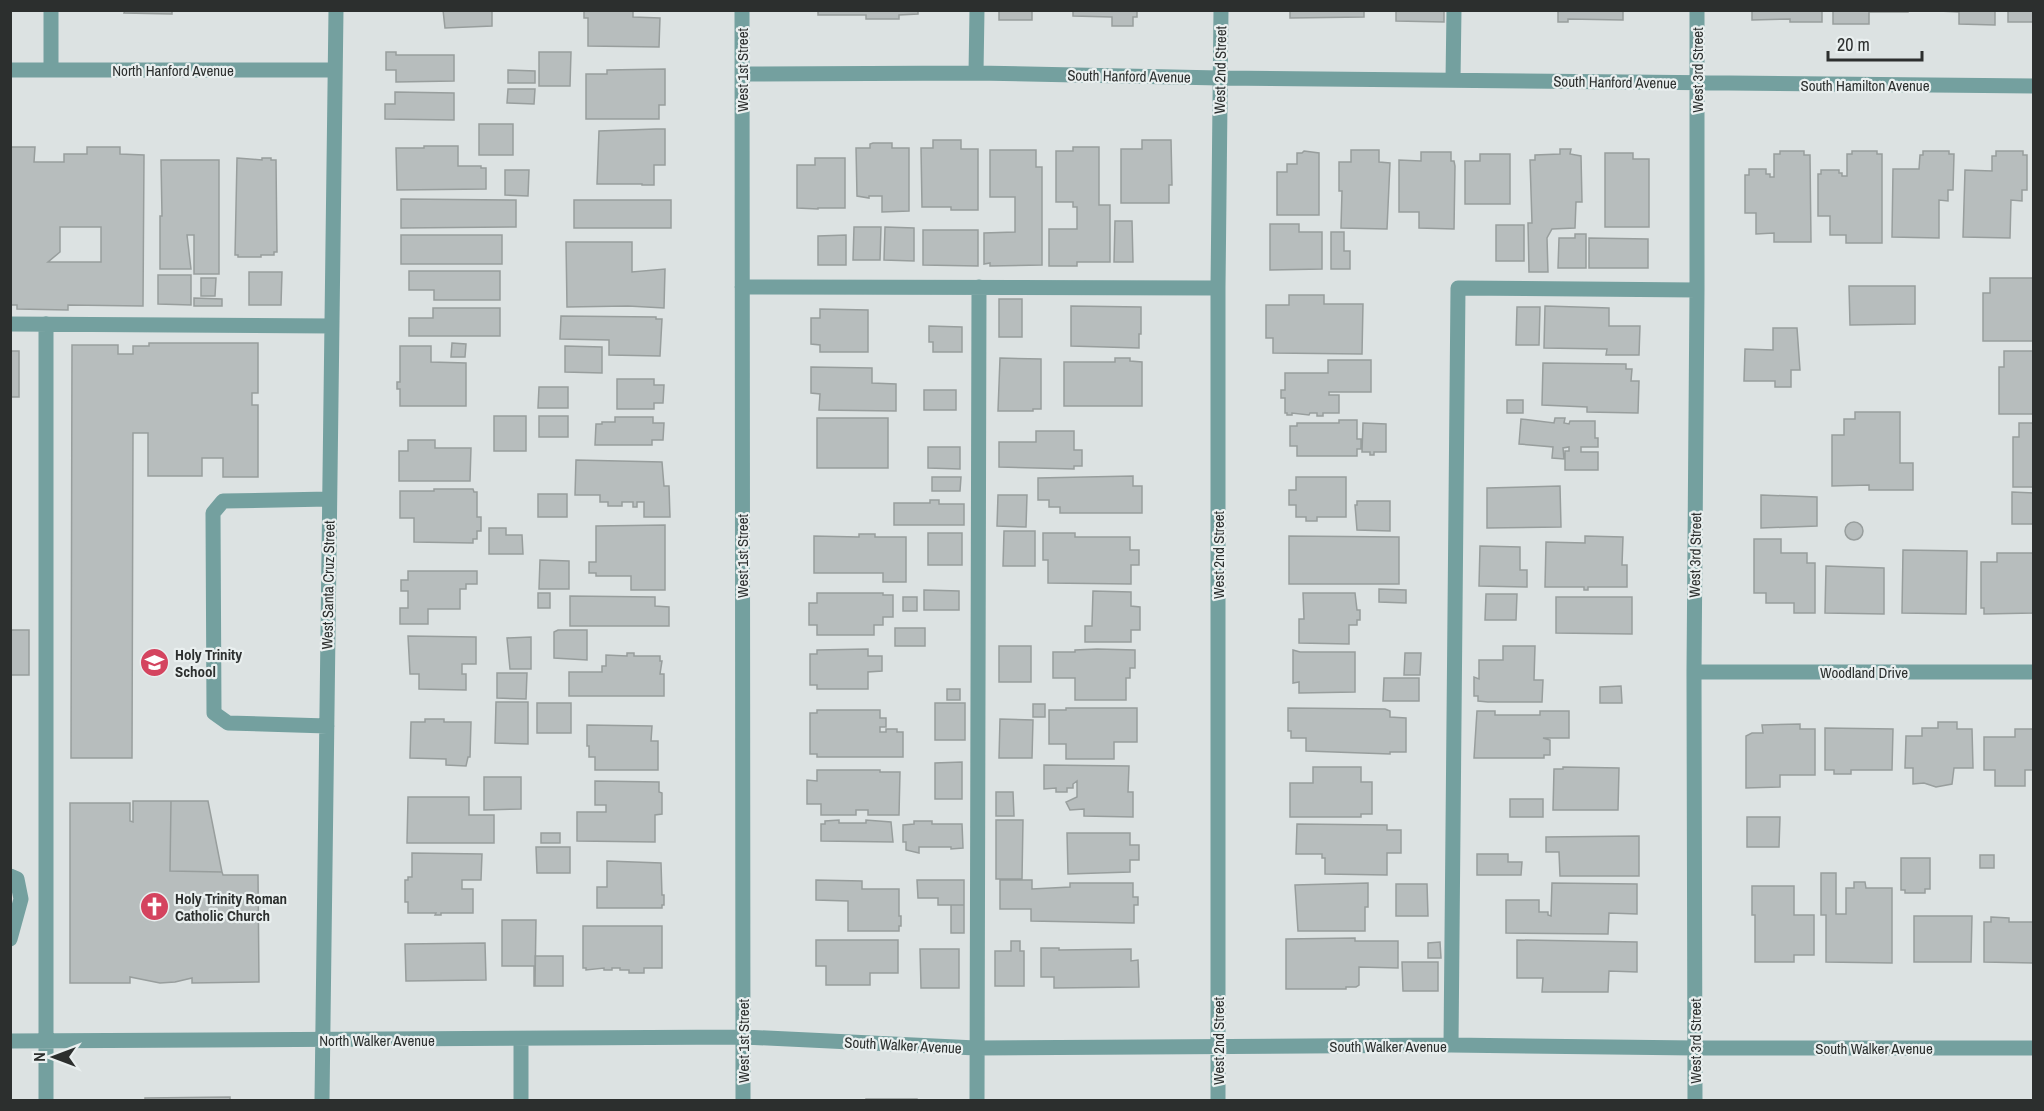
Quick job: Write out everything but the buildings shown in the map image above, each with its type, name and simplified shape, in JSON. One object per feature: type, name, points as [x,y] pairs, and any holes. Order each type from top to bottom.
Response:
[{"type":"street","points":[[51,10],[51,70]]},
{"type":"street","name":"West Santa Cruz Street","points":[[322,1101],[336,10]]},
{"type":"street","name":"West 1st Street","points":[[742,10],[743,1101]]},
{"type":"street","points":[[976,73],[977,10]]},
{"type":"street","name":"West 2nd Street","points":[[1218,1101],[1218,288],[1221,10]]},
{"type":"street","points":[[1453,80],[1454,10]]},
{"type":"street","name":"West 3rd Street","points":[[1695,1101],[1697,10]]},
{"type":"street","name":"North Hanford Avenue","points":[[10,70],[335,70]]},
{"type":"street","name":"South Hanford Avenue","points":[[742,74],[976,73],[1696,84]]},
{"type":"street","name":"South Hamilton Avenue","points":[[1696,84],[2034,86]]},
{"type":"street","points":[[742,287],[1218,288]]},
{"type":"street","points":[[977,1101],[979,287]]},
{"type":"street","points":[[1451,1045],[1458,288],[1697,290]]},
{"type":"street","points":[[10,324],[332,327]]},
{"type":"street","points":[[46,324],[46,1101]]},
{"type":"street","points":[[327,726],[228,723],[214,713],[213,513],[223,501],[329,498]]},
{"type":"street","name":"Woodland Drive","points":[[1694,672],[2034,672]]},
{"type":"street","points":[[10,876],[17,879],[21,899],[10,939]]},
{"type":"street","name":"North Walker Avenue","points":[[10,1041],[744,1037]]},
{"type":"street","name":"South Walker Avenue","points":[[744,1037],[976,1048],[1451,1045],[2034,1048]]},
{"type":"street","points":[[521,1039],[521,1101]]},
{"type":"place","name":"Holy Trinity School","points":[[154,663]]},
{"type":"place","name":"Holy Trinity Roman Catholic Church","points":[[154,907]]}]
